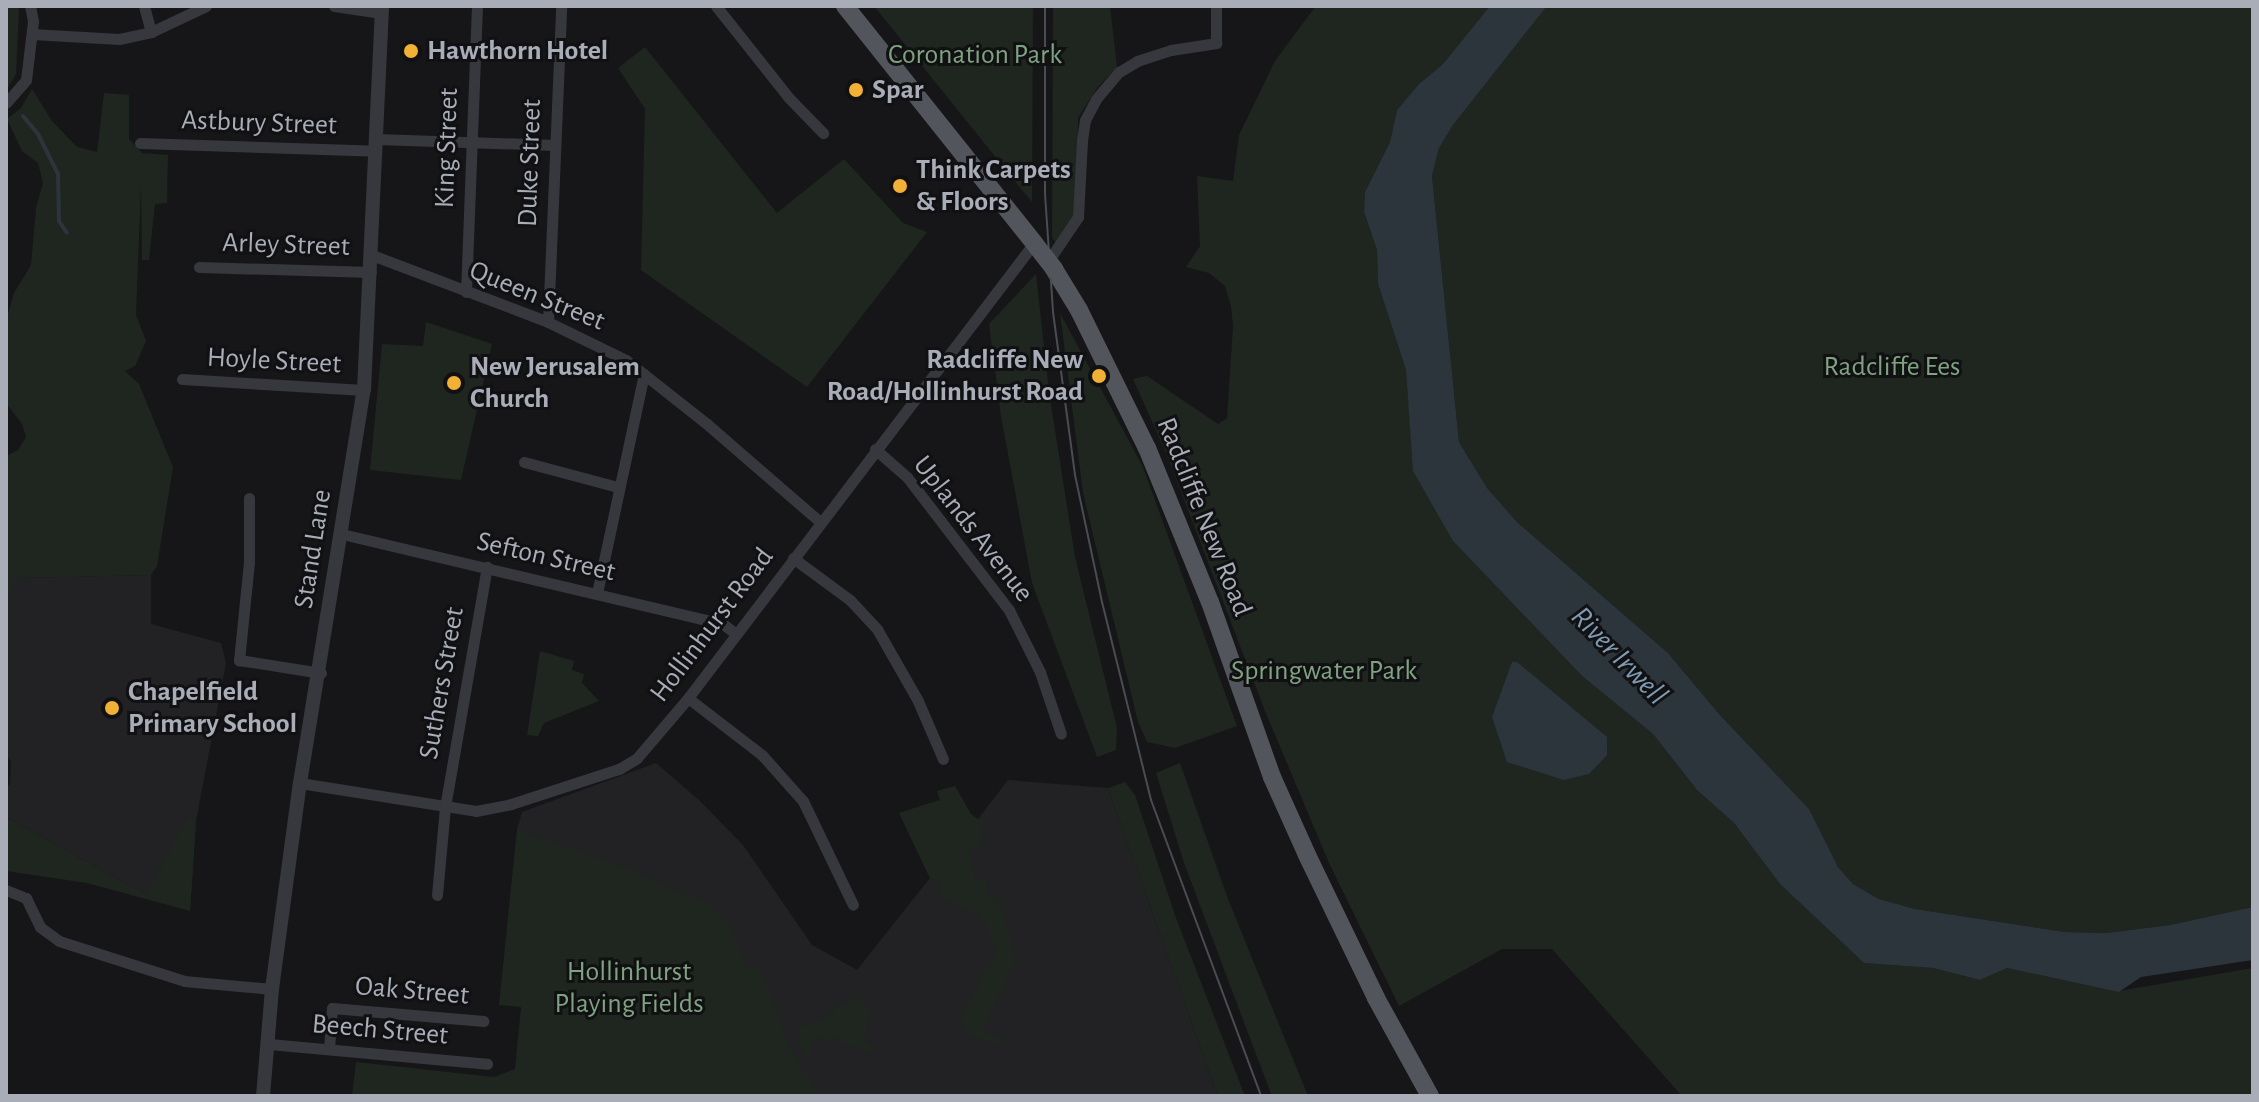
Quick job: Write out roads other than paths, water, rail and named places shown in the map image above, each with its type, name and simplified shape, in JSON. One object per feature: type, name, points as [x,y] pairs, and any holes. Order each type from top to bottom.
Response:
[{"type":"main road","name":"Radcliffe New Road","points":[[845,6],[1034,243],[1054,262],[1147,448],[1210,602],[1272,777],[1307,855],[1376,998],[1430,1096]]},
{"type":"street","points":[[6,103],[26,80],[32,34],[30,6]]},
{"type":"street","points":[[144,6],[151,32]]},
{"type":"street","points":[[32,34],[119,39],[151,32],[206,6]]},
{"type":"street","points":[[334,6],[382,10]]},
{"type":"street","name":"King Street","points":[[466,292],[477,6]]},
{"type":"street","name":"Duke Street","points":[[548,322],[561,6]]},
{"type":"street","points":[[716,6],[789,98],[823,133]]},
{"type":"street","points":[[1054,262],[1078,217],[1085,120],[1103,88],[1119,72],[1137,61],[1171,50],[1216,43],[1216,6]]},
{"type":"street","name":"Stand Lane","points":[[263,1096],[272,989],[300,783],[321,673],[364,390],[382,10]]},
{"type":"street","name":"Astbury Street","points":[[140,143],[376,145],[472,142],[555,145]]},
{"type":"street","name":"Hollinhurst Road","points":[[300,783],[476,811],[511,804],[619,769],[653,744],[1034,243]]},
{"type":"street","name":"Queen Street","points":[[372,255],[548,322],[626,360],[820,522]]},
{"type":"street","name":"Arley Street","points":[[199,267],[371,272]]},
{"type":"street","points":[[597,593],[644,374]]},
{"type":"street","name":"Hoyle Street","points":[[182,379],[364,390]]},
{"type":"street","name":"Uplands Avenue","points":[[875,449],[907,477],[1014,607],[1061,734]]},
{"type":"street","points":[[524,462],[618,487]]},
{"type":"street","points":[[249,498],[249,562],[239,660],[321,673]]},
{"type":"street","name":"Sefton Street","points":[[342,534],[723,624],[735,633]]},
{"type":"street","points":[[793,558],[850,600],[877,629],[918,701],[943,759]]},
{"type":"street","name":"Suthers Street","points":[[437,895],[445,807],[487,567]]},
{"type":"street","points":[[688,698],[762,755],[803,801],[853,905]]},
{"type":"street","points":[[6,890],[26,898],[40,927],[59,941],[184,981],[272,989]]},
{"type":"street","name":"Oak Street","points":[[329,1049],[332,1008],[483,1021]]},
{"type":"street","name":"Beech Street","points":[[269,1044],[487,1064]]},
{"type":"water","name":"River Irwell","points":[[1490,6],[1547,6],[1453,125],[1439,148],[1432,176],[1459,442],[1487,488],[1517,522],[1668,653],[1719,714],[1809,809],[1838,867],[1853,884],[1879,899],[1915,909],[2065,932],[2106,933],[2170,925],[2253,907],[2253,960],[2141,977],[2119,992],[2007,968],[1980,980],[1933,968],[1864,963],[1780,884],[1734,823],[1697,790],[1653,734],[1582,676],[1453,541],[1413,471],[1406,370],[1378,284],[1377,250],[1364,212],[1365,192],[1390,142],[1397,110],[1419,84],[1443,64]]},
{"type":"water","points":[[1512,662],[1517,662],[1607,737],[1607,755],[1589,774],[1564,780],[1507,762],[1492,717]]},
{"type":"waterway","points":[[23,116],[38,134],[58,174],[59,221],[67,233]]},
{"type":"tram line","points":[[1045,6],[1045,194],[1053,312],[1075,475],[1102,602],[1151,800],[1261,1096]]},
{"type":"place","name":"Hawthorn Hotel","points":[[411,51]]},
{"type":"place","name":"Spar","points":[[856,90]]},
{"type":"place","name":"Think Carpets & Floors","points":[[900,186]]},
{"type":"place","name":"Radcliffe New Road/Hollinhurst Road","points":[[1099,376]]},
{"type":"place","name":"New Jerusalem Church","points":[[454,383]]},
{"type":"place","name":"Chapelfield Primary School","points":[[112,708]]},
{"type":"park label","name":"Coronation Park","points":[[975,55]]},
{"type":"park label","name":"Radcliffe Ees","points":[[1892,367]]},
{"type":"park label","name":"Springwater Park","points":[[1324,671]]},
{"type":"park label","name":"Hollinhurst Playing Fields","points":[[629,988]]}]
